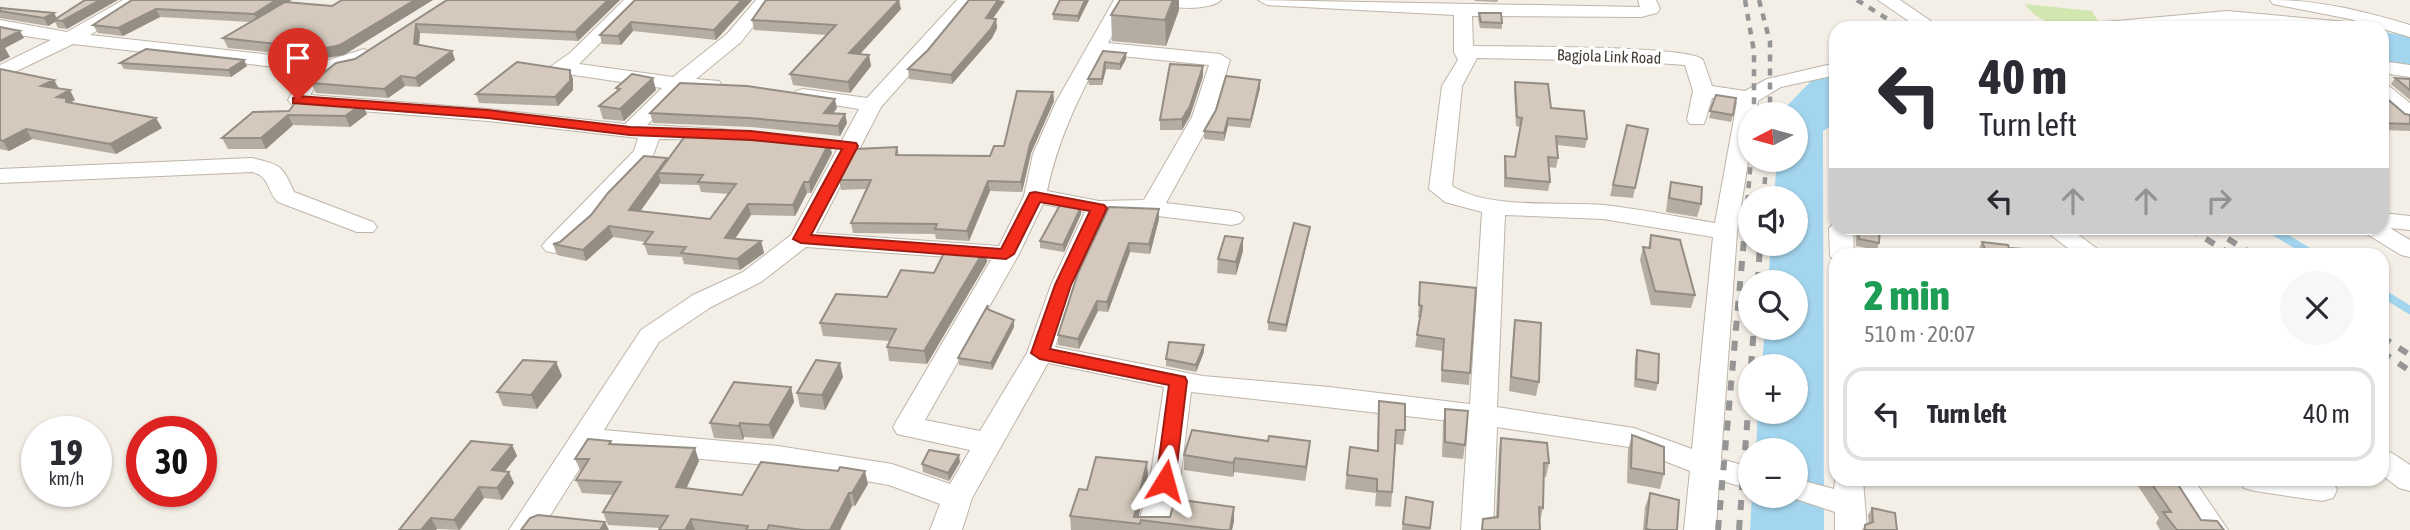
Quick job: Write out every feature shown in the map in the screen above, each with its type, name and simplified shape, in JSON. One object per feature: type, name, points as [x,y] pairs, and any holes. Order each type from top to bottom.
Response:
[{"type":"street","points":[[0,73],[70,38],[136,0]]},
{"type":"street","points":[[634,0],[577,57],[560,67],[677,84],[738,86]]},
{"type":"street","points":[[554,246],[644,153],[640,132],[677,84],[734,38],[765,0]]},
{"type":"street","points":[[525,530],[650,336],[702,301],[752,277],[801,239],[872,105],[967,0]]},
{"type":"street","points":[[989,443],[907,427],[1006,254],[1035,196],[1044,154],[1057,123],[1123,0]]},
{"type":"street","points":[[1162,0],[1206,3],[1212,0]]},
{"type":"street","points":[[1267,0],[1463,10],[1527,5],[1641,12],[1651,9],[1647,0]]},
{"type":"street","points":[[1887,0],[1921,21]]},
{"type":"street","points":[[2279,0],[2376,21]]},
{"type":"street","points":[[1463,10],[1464,52],[1468,60],[1452,86],[1440,189],[1448,197],[1540,211],[1602,212],[1725,232]]},
{"type":"street","points":[[2176,21],[2227,16],[2277,21]]},
{"type":"street","points":[[2389,25],[2410,31]]},
{"type":"street","points":[[0,26],[70,38],[326,67],[351,62],[384,42]]},
{"type":"street","points":[[2389,34],[2410,37]]},
{"type":"street","points":[[1096,48],[1220,60],[1218,76],[1176,171],[1151,208]]},
{"type":"street","name":"Bagjola Link Road","points":[[1464,52],[1629,55],[1693,60],[1703,91]]},
{"type":"street","points":[[326,67],[303,89],[298,100],[488,114],[640,132],[739,135]]},
{"type":"street","points":[[2389,68],[2410,71]]},
{"type":"street","points":[[1697,120],[1703,91],[1748,98],[1774,83],[1829,71]]},
{"type":"street","points":[[777,91],[872,105]]},
{"type":"street","points":[[2389,96],[2410,114]]},
{"type":"street","points":[[1700,530],[1725,232],[1748,98]]},
{"type":"street","points":[[826,144],[851,146]]},
{"type":"street","points":[[0,176],[252,165],[269,169],[280,181],[281,192],[286,197],[365,227]]},
{"type":"street","points":[[1035,196],[1099,208],[1133,206],[1232,218]]},
{"type":"street","points":[[1477,530],[1494,205]]},
{"type":"street","points":[[946,530],[957,498],[1040,353],[1063,285],[1099,208]]},
{"type":"street","points":[[2389,221],[2410,223]]},
{"type":"street","points":[[2064,235],[2083,248]]},
{"type":"street","points":[[2385,235],[2410,250]]},
{"type":"street","points":[[801,239],[1006,254]]},
{"type":"street","points":[[1040,353],[1178,381],[1555,424],[1634,438],[1707,466],[1738,475]]},
{"type":"street","points":[[1153,530],[1165,481],[1178,381]]},
{"type":"street","points":[[583,438],[778,456],[892,475],[957,498]]},
{"type":"street","points":[[2389,465],[2410,480]]},
{"type":"street","points":[[2182,486],[2212,530]]},
{"type":"street","points":[[2295,486],[2322,490]]},
{"type":"street","points":[[1808,493],[1847,504]]},
{"type":"green space","points":[[2025,4],[2092,11],[2098,21],[2047,21]]},
{"type":"water","points":[[2389,33],[2410,36],[2410,65],[2389,62]]},
{"type":"water","points":[[1829,75],[1829,127],[1823,131],[1824,530],[1750,530],[1751,508],[1808,508],[1808,438],[1757,438],[1757,424],[1808,424],[1808,354],[1763,354],[1764,340],[1808,340],[1808,270],[1769,270],[1770,256],[1808,256],[1808,186],[1775,186],[1776,172],[1808,172],[1808,102],[1791,102],[1814,78]]},
{"type":"building","points":[[85,0],[100,0],[62,21],[54,20]]},
{"type":"building","points":[[132,0],[276,0],[254,14],[156,9],[118,28],[93,25]]},
{"type":"building","points":[[342,0],[415,0],[340,45],[322,49],[223,38],[285,2],[332,6]]},
{"type":"building","points":[[447,0],[608,0],[575,32],[416,24],[414,44],[452,51],[415,78],[401,76],[384,89],[311,83],[336,63],[355,59]]},
{"type":"building","points":[[635,0],[742,0],[714,30],[631,22],[618,36],[600,35]]},
{"type":"building","points":[[766,0],[899,0],[849,53],[869,55],[848,82],[790,74],[836,25],[752,20]]},
{"type":"building","points":[[969,0],[998,0],[986,18],[996,19],[991,29],[951,75],[908,69],[928,50]]},
{"type":"building","points":[[1060,0],[1085,0],[1078,16],[1053,14]]},
{"type":"building","points":[[1120,0],[1173,0],[1165,20],[1111,15]]},
{"type":"building","points":[[0,8],[54,13],[44,18],[0,11]]},
{"type":"building","points":[[1479,13],[1501,13],[1502,23],[1481,22]]},
{"type":"building","points":[[0,27],[20,31],[0,41]]},
{"type":"building","points":[[146,49],[244,60],[228,70],[120,63]]},
{"type":"building","points":[[1103,51],[1126,53],[1120,64],[1105,62],[1102,79],[1088,79]]},
{"type":"building","points":[[517,62],[570,70],[570,81],[555,97],[476,94]]},
{"type":"building","points":[[1170,64],[1203,66],[1190,106],[1182,119],[1160,120]]},
{"type":"building","points":[[0,69],[54,80],[41,86],[70,90],[57,97],[66,98],[66,102],[156,118],[110,144],[26,129],[3,141],[0,140]]},
{"type":"building","points":[[632,74],[653,78],[620,109],[599,106],[620,89],[616,88]]},
{"type":"building","points":[[1226,76],[1260,80],[1251,120],[1228,118],[1224,133],[1204,131],[1216,110]]},
{"type":"building","points":[[2395,78],[2410,79],[2410,90]]},
{"type":"building","points":[[1515,82],[1548,84],[1551,108],[1584,111],[1587,139],[1556,136],[1558,158],[1548,157],[1550,182],[1506,178],[1505,156],[1515,157],[1522,118],[1517,117]]},
{"type":"building","points":[[680,83],[747,86],[835,99],[824,113],[845,114],[838,126],[650,113]]},
{"type":"building","points":[[1017,91],[1053,92],[1030,144],[1021,182],[988,181],[967,231],[935,229],[937,224],[851,223],[871,180],[839,180],[856,149],[897,147],[896,155],[990,156],[994,146],[1004,146]]},
{"type":"building","points":[[1716,95],[1736,98],[1733,115],[1710,111]]},
{"type":"building","points":[[298,99],[362,104],[345,116],[288,115],[261,138],[222,138],[253,112],[289,111]]},
{"type":"building","points":[[2389,100],[2410,115],[2410,124],[2389,123]]},
{"type":"building","points":[[1627,125],[1648,129],[1635,188],[1613,185]]},
{"type":"building","points":[[688,132],[748,134],[829,143],[809,182],[804,182],[793,205],[748,204],[725,238],[761,241],[737,259],[681,253],[686,247],[644,244],[653,232],[609,226],[583,250],[553,244],[560,242],[591,215],[644,156],[667,158],[629,210],[710,219],[736,184],[698,182],[703,175],[658,173]]},
{"type":"building","points":[[1671,182],[1702,187],[1701,204],[1669,198]]},
{"type":"building","points":[[1061,203],[1081,207],[1063,245],[1040,241]]},
{"type":"building","points":[[1109,207],[1159,209],[1149,244],[1129,243],[1107,302],[1097,301],[1078,339],[1058,335],[1078,273]]},
{"type":"building","points":[[1294,223],[1310,227],[1286,325],[1268,322]]},
{"type":"building","points":[[1651,235],[1680,240],[1695,295],[1655,291],[1643,247],[1650,248]]},
{"type":"building","points":[[1859,235],[1880,235],[1879,243],[1859,239]]},
{"type":"building","points":[[1225,236],[1243,238],[1236,262],[1218,259]]},
{"type":"building","points":[[1982,242],[2008,245],[2009,248],[1985,248]]},
{"type":"building","points":[[947,247],[985,249],[924,351],[887,347],[896,329],[820,323],[836,294],[887,297],[901,270],[934,273]]},
{"type":"building","points":[[1420,282],[1476,288],[1470,373],[1442,370],[1444,339],[1417,335],[1422,306],[1419,305]]},
{"type":"building","points":[[988,305],[987,309],[1014,320],[991,363],[958,358]]},
{"type":"building","points":[[1515,320],[1541,323],[1539,382],[1511,377]]},
{"type":"building","points":[[1169,342],[1204,345],[1196,365],[1166,359]]},
{"type":"building","points":[[1637,350],[1659,354],[1658,383],[1636,379]]},
{"type":"building","points":[[523,360],[556,362],[531,395],[497,392]]},
{"type":"building","points":[[816,360],[840,363],[822,395],[797,393]]},
{"type":"building","points":[[734,382],[791,387],[769,425],[710,423]]},
{"type":"building","points":[[1379,401],[1405,404],[1405,430],[1396,430],[1392,492],[1377,491],[1377,479],[1347,475],[1350,447],[1378,451]]},
{"type":"building","points":[[1445,409],[1468,411],[1465,445],[1445,442]]},
{"type":"building","points":[[1192,430],[1268,441],[1269,436],[1310,441],[1306,467],[1235,458],[1233,463],[1184,455]]},
{"type":"building","points":[[1632,435],[1664,447],[1664,474],[1631,468]]},
{"type":"building","points":[[1501,438],[1547,443],[1549,463],[1544,463],[1543,508],[1539,507],[1540,530],[1482,530],[1483,519],[1498,517]]},
{"type":"building","points":[[588,439],[611,441],[609,444],[695,448],[676,487],[742,495],[761,462],[838,471],[840,467],[865,471],[852,493],[849,493],[830,530],[803,530],[769,525],[767,530],[746,530],[748,526],[691,519],[685,530],[659,530],[668,516],[603,512],[621,482],[576,480],[589,459],[575,459]]},
{"type":"building","points":[[471,441],[512,445],[492,470],[509,472],[497,488],[479,487],[454,520],[431,518],[421,530],[399,530]]},
{"type":"building","points":[[929,450],[959,455],[948,473],[922,464]]},
{"type":"building","points":[[1096,457],[1147,462],[1134,517],[1170,517],[1175,499],[1234,507],[1230,530],[1141,520],[1140,524],[1070,516],[1079,489],[1087,490]]},
{"type":"building","points":[[2153,486],[2179,486],[2201,520],[2217,521],[2224,530],[2177,530],[2163,512],[2171,512]]},
{"type":"building","points":[[1650,493],[1679,500],[1677,530],[1646,529]]},
{"type":"building","points":[[1406,497],[1433,502],[1430,528],[1403,524]]},
{"type":"building","points":[[1872,508],[1895,513],[1897,530],[1865,530],[1865,525],[1873,522]]},
{"type":"building","points":[[538,515],[605,522],[600,530],[521,530],[530,518]]},
{"type":"waterway","points":[[2280,235],[2302,248]]},
{"type":"waterway","points":[[2389,297],[2410,310]]},
{"type":"railway","points":[[1745,0],[1754,52],[1754,102]]},
{"type":"railway","points":[[1759,0],[1770,42],[1770,102]]},
{"type":"railway","points":[[1857,0],[1891,21]]},
{"type":"railway","points":[[1749,186],[1750,172]]},
{"type":"railway","points":[[1765,172],[1765,186]]},
{"type":"railway","points":[[2200,235],[2220,248]]},
{"type":"railway","points":[[2222,235],[2242,248]]},
{"type":"railway","points":[[1718,530],[1742,256]]},
{"type":"railway","points":[[1759,256],[1759,270]]},
{"type":"railway","points":[[1752,354],[1753,340]]},
{"type":"railway","points":[[2389,342],[2410,355]]},
{"type":"railway","points":[[2389,357],[2410,371]]},
{"type":"railway","points":[[1739,530],[1747,424]]},
{"type":"route","points":[[298,100],[488,114],[630,131],[751,136],[851,146],[801,239],[1006,254],[1035,196],[1099,208],[1063,285],[1040,353],[1178,381],[1165,481]]}]
